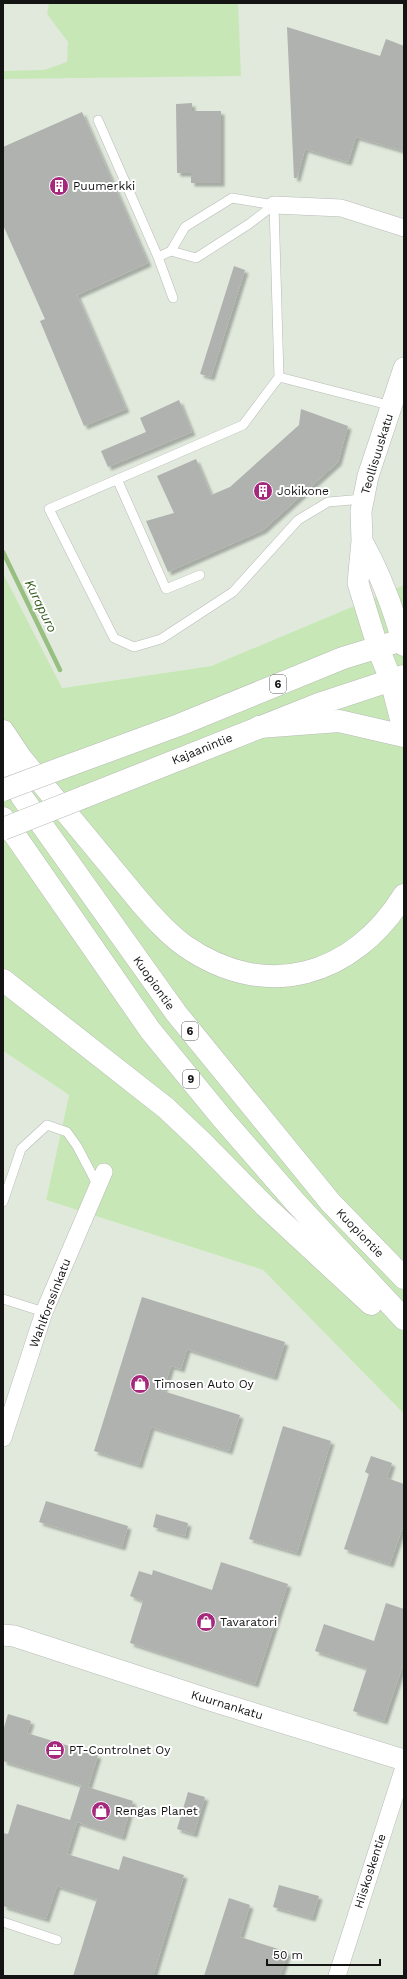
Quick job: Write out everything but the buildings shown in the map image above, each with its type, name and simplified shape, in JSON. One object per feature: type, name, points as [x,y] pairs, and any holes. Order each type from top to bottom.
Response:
[{"type":"highway","name":"6","points":[[3,790],[179,725],[343,658],[403,642]]},
{"type":"highway","points":[[378,648],[398,678],[404,731]]},
{"type":"highway","name":"Kajaanintie","points":[[3,829],[319,704],[398,678]]},
{"type":"highway","points":[[259,727],[339,722],[404,736]]},
{"type":"highway","points":[[3,731],[21,758],[151,915],[184,946],[213,962],[242,973],[265,976],[290,976],[309,972],[347,954],[383,924],[404,895]]},
{"type":"highway","name":"Kuopiontie","points":[[3,762],[22,797],[176,1013],[331,1203],[404,1278]]},
{"type":"highway","name":"9","points":[[3,818],[150,1030],[222,1118],[291,1198],[404,1319]]},
{"type":"highway","points":[[3,980],[166,1108],[265,1206],[404,1334]]},
{"type":"street","points":[[274,205],[340,208],[404,228]]},
{"type":"street","name":"Teollisuuskatu","points":[[378,648],[358,583],[362,542],[363,499],[368,476],[404,368]]},
{"type":"street","points":[[362,542],[377,569],[390,599],[403,642]]},
{"type":"street","name":"Wahlforssinkatu","points":[[3,1438],[44,1312],[101,1179]]},
{"type":"street","name":"Kuurnankatu","points":[[3,1620],[52,1648]]},
{"type":"street","name":"Kuurnankatu","points":[[3,1635],[14,1636],[213,1701],[404,1760]]},
{"type":"street","name":"Hiiskoskentie","points":[[337,1976],[404,1767]]},
{"type":"lane","points":[[98,120],[158,257],[173,298]]},
{"type":"lane","points":[[158,257],[171,251],[185,227],[232,198],[274,205]]},
{"type":"lane","points":[[171,251],[196,258],[249,224],[274,205]]},
{"type":"lane","points":[[274,205],[279,377],[243,425],[49,509],[114,638],[134,646],[161,639],[233,592],[298,520],[328,502],[363,499]]},
{"type":"lane","points":[[279,377],[392,406]]},
{"type":"lane","points":[[117,479],[166,590],[200,575]]},
{"type":"lane","points":[[3,1202],[21,1149],[47,1125],[67,1132],[101,1179]]},
{"type":"lane","points":[[3,1299],[44,1312]]},
{"type":"lane","points":[[3,1922],[57,1940]]},
{"type":"shaded area","points":[[3,3],[404,3],[404,585],[211,666],[61,688],[3,573]]},
{"type":"shaded area","points":[[3,1051],[69,1095],[46,1200],[263,1270],[404,1414],[404,1976],[3,1976]]},
{"type":"green space","points":[[49,3],[238,3],[241,76],[3,79],[3,71],[44,70],[67,62],[68,42],[47,14]]},
{"type":"green space","points":[[3,573],[62,688],[211,666],[404,585],[404,1414],[263,1270],[46,1200],[69,1095],[3,1051]]},
{"type":"waterway","name":"Kurapuro","points":[[3,552],[60,670]]},
{"type":"place","name":"Puumerkki","points":[[59,186]]},
{"type":"place","name":"Jokikone","points":[[263,491]]},
{"type":"place","name":"Timosen Auto Oy","points":[[140,1384]]},
{"type":"place","name":"Tavaratori","points":[[206,1622]]},
{"type":"place","name":"PT-Controlnet Oy","points":[[55,1750]]},
{"type":"place","name":"Rengas Planet","points":[[101,1811]]}]
